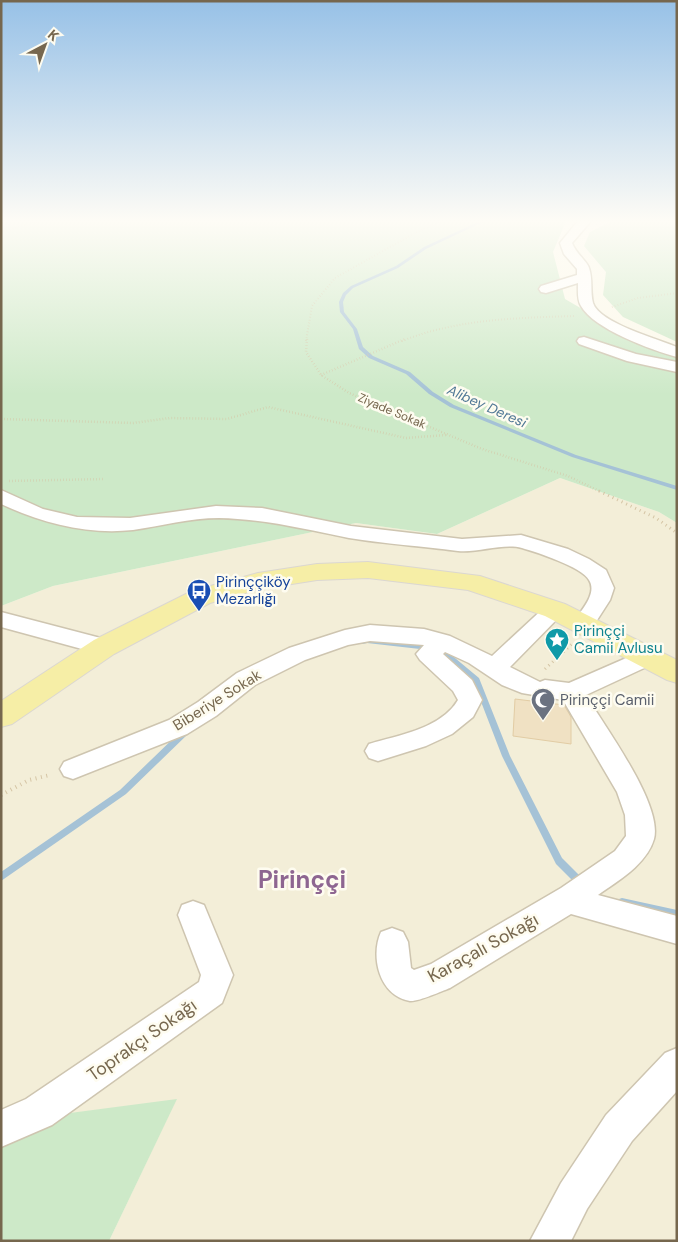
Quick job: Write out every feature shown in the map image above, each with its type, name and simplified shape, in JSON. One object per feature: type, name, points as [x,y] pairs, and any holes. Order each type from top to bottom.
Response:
[{"type":"main road","points":[[1,716],[104,647],[201,597],[258,581],[317,572],[368,570],[472,582],[555,610],[677,673]]},
{"type":"street","points":[[546,290],[578,279]]},
{"type":"street","points":[[584,279],[586,304],[593,314],[610,326],[677,352]]},
{"type":"street","points":[[584,341],[632,358],[677,367]]},
{"type":"street","points":[[1,496],[36,513],[77,523],[130,524],[216,512],[262,514],[351,532],[462,545],[521,541],[561,554],[582,564],[598,575],[603,588],[587,625]]},
{"type":"street","points":[[494,668],[555,610]]},
{"type":"street","points":[[1,619],[104,647]]},
{"type":"street","name":"Biberiye Sokak","points":[[73,769],[178,727],[207,709],[246,679],[298,654],[337,640],[370,633],[424,637],[442,642],[477,656],[511,679],[547,686]]},
{"type":"street","points":[[378,751],[431,735],[466,710],[470,700],[463,686],[428,654],[442,642]]},
{"type":"street","points":[[646,657],[547,686],[630,790],[639,815],[640,838],[625,860],[572,897],[581,904],[677,930]]},
{"type":"street","name":"Karaçalı Sokağı","points":[[392,942],[396,976],[411,986],[439,977],[572,897]]},
{"type":"street","name":"Toprakçı Sokağı","points":[[1,1129],[38,1112],[211,992],[217,975],[193,916]]},
{"type":"street","points":[[550,1241],[574,1196],[618,1128],[677,1065]]},
{"type":"path","name":"Ziyade Sokak","points":[[334,279],[312,306],[307,328],[306,352],[321,375],[349,392],[482,449],[568,476],[656,518],[677,533]]},
{"type":"path","points":[[321,375],[421,333],[493,319],[593,314],[638,298],[677,293]]},
{"type":"path","points":[[1,419],[132,423],[170,418],[227,419],[268,407],[406,438],[447,434]]},
{"type":"path","points":[[1,478],[9,481],[103,479]]},
{"type":"path","points":[[547,686],[587,625]]},
{"type":"path","points":[[1,795],[29,780],[73,769]]},
{"type":"shaded area","points":[[560,478],[659,512],[677,523],[677,1241],[109,1241],[176,1100],[1,1122],[1,606],[53,586],[356,523],[437,534]]},
{"type":"green space","points":[[1,279],[560,279],[565,299],[620,331],[677,357],[677,523],[659,512],[560,478],[437,534],[356,523],[53,586],[1,606]]},
{"type":"green space","points":[[605,279],[677,279],[677,342],[623,317],[603,295]]},
{"type":"green space","points":[[177,1099],[109,1241],[1,1241],[1,1122]]},
{"type":"building","name":"Pirinççi Camii","points":[[515,699],[564,705],[571,717],[571,744],[513,736]]},
{"type":"waterway","name":"Alibey Deresi","points":[[370,279],[352,287],[344,294],[341,302],[342,312],[355,329],[361,348],[371,357],[408,373],[431,393],[452,406],[574,456],[677,488]]},
{"type":"waterway","points":[[362,642],[420,647]]},
{"type":"waterway","points":[[446,655],[476,680],[506,756],[559,861],[581,883]]},
{"type":"waterway","points":[[1,877],[123,792],[185,732]]},
{"type":"waterway","points":[[622,902],[677,914]]},
{"type":"place","name":"Pirinççiköy Mezarlığı","points":[[199,612]]},
{"type":"place","name":"Pirinççi Camii Avlusu","points":[[557,661]]},
{"type":"place","name":"Pirinççi Camii","points":[[543,721]]},
{"type":"district","name":"Pirinççi","points":[[302,879]]}]
